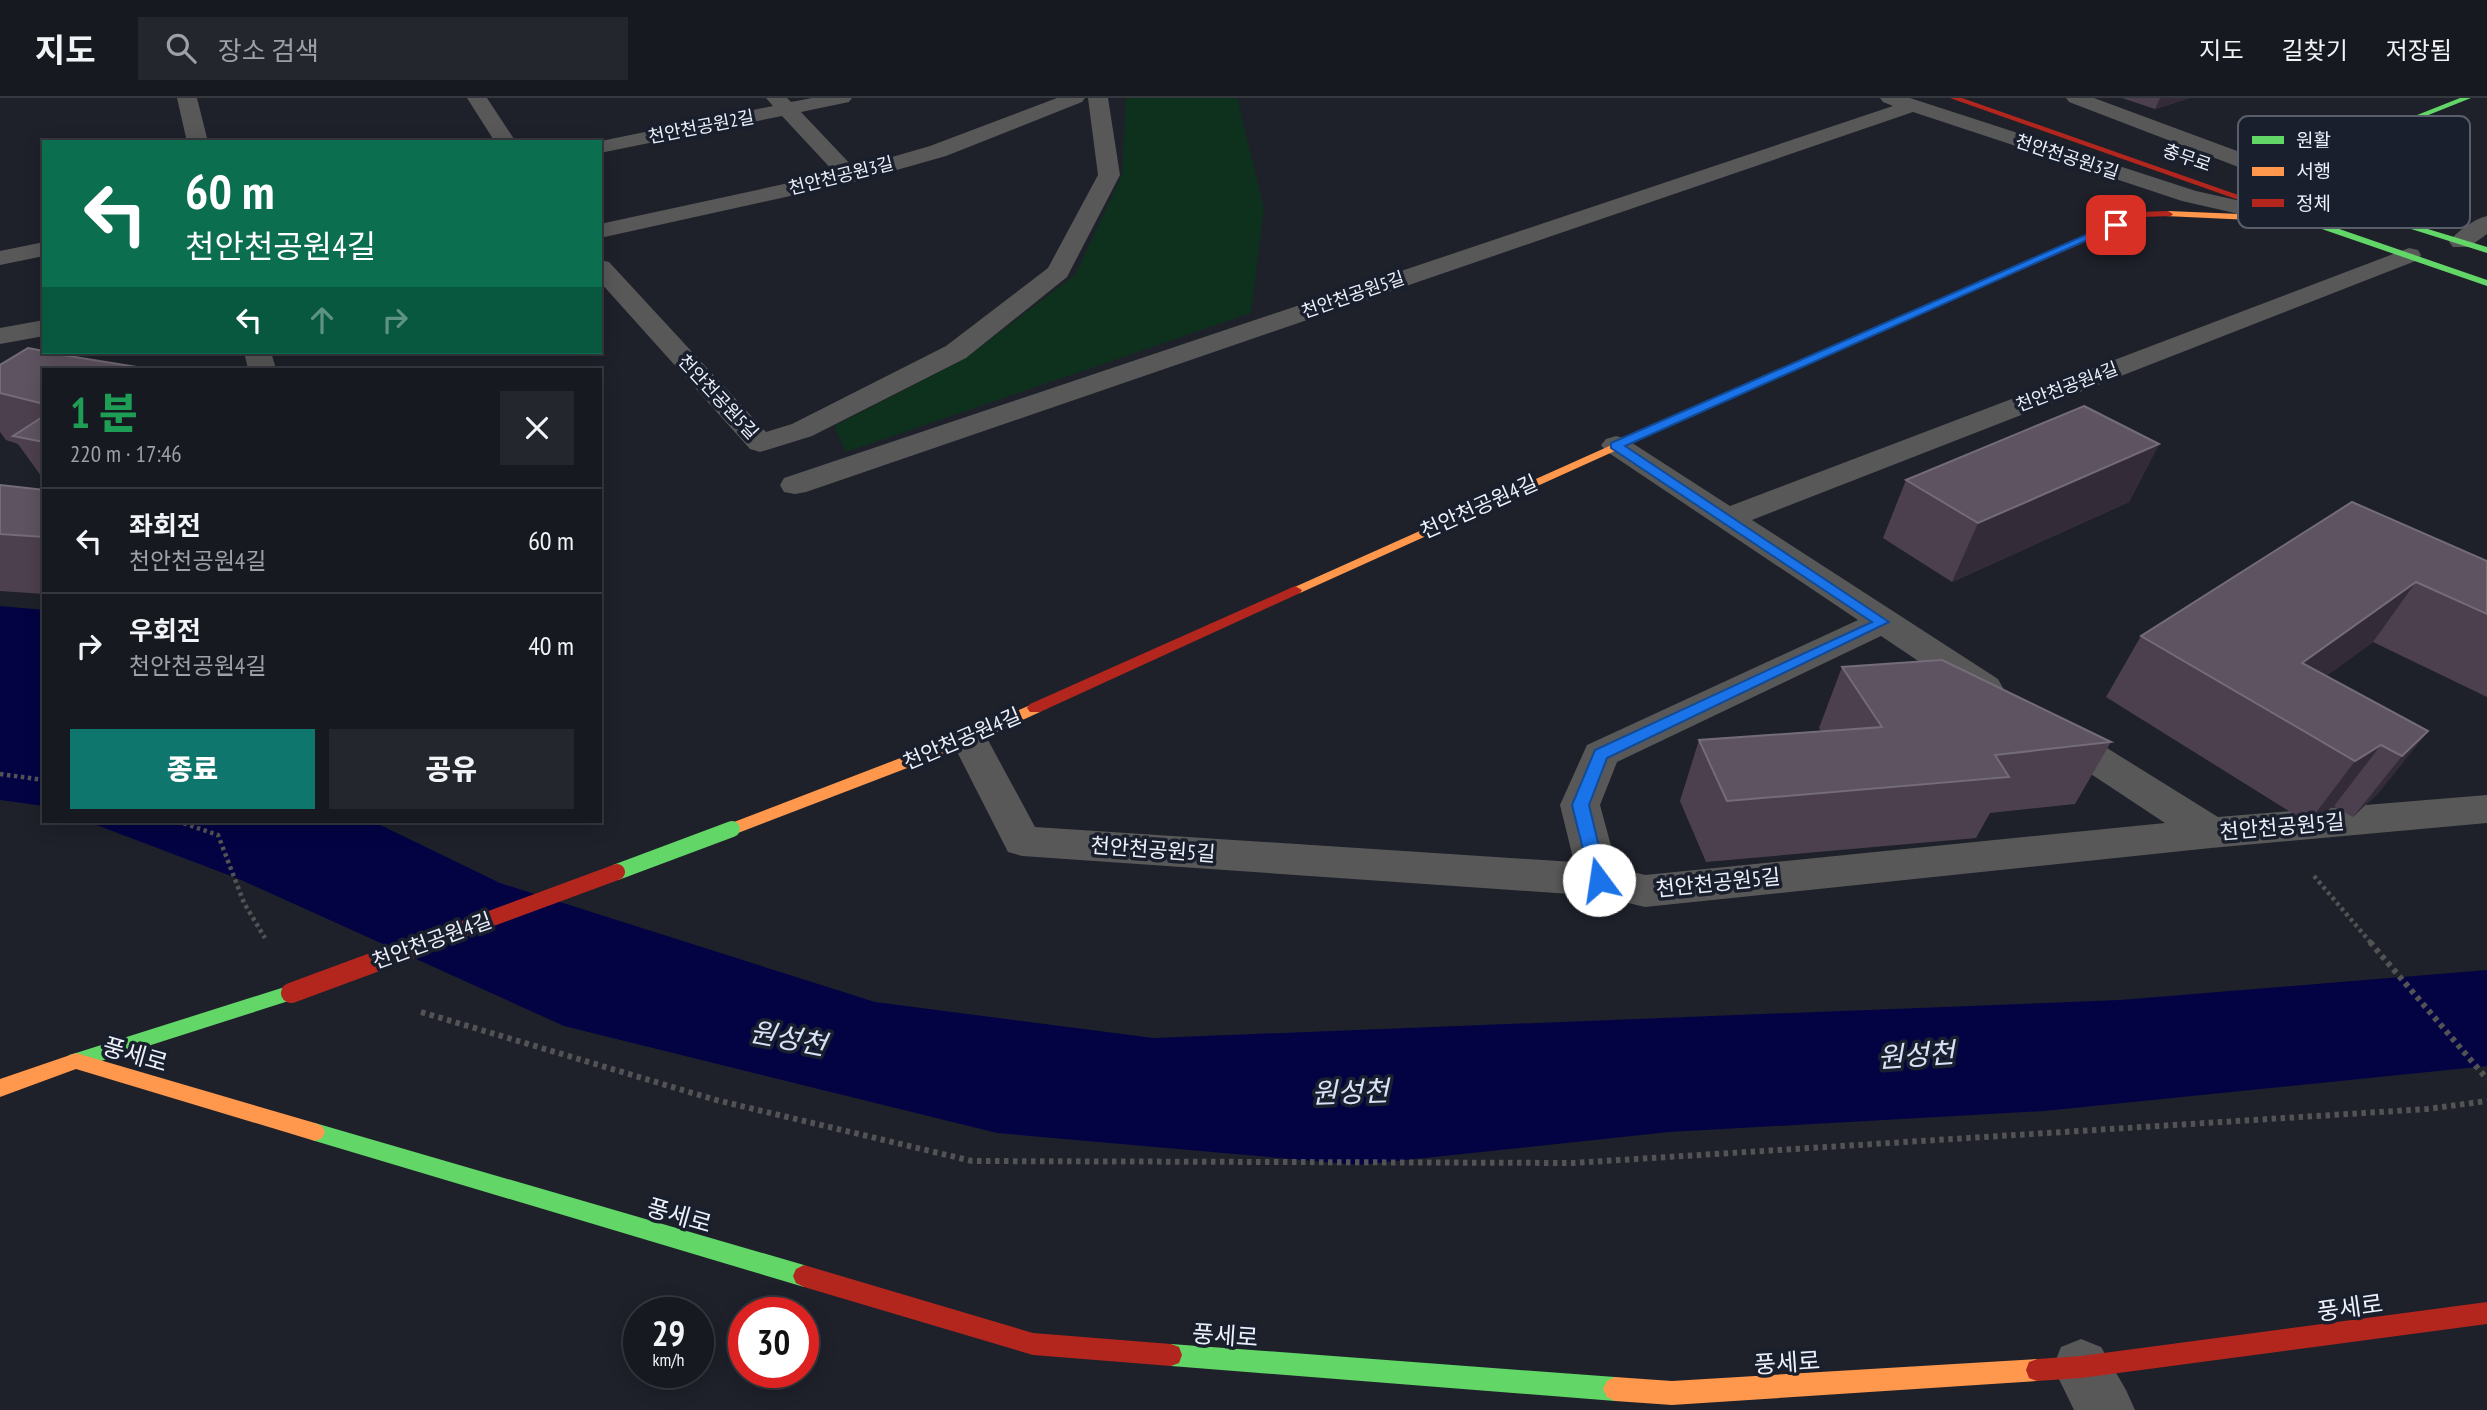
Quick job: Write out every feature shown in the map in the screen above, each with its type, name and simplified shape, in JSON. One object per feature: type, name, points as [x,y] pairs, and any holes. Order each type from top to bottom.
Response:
[{"type":"street","points":[[187,98],[198,140]]},
{"type":"street","points":[[477,98],[505,140]]},
{"type":"street","name":"천안천공원2길","points":[[602,147],[782,104],[842,98]]},
{"type":"street","name":"천안천공원3길","points":[[602,231],[849,176],[938,151],[1075,98]]},
{"type":"street","name":"천안천공원5길","points":[[602,269],[760,443],[802,430],[956,352],[1058,272],[1109,175],[1098,98]]},
{"type":"street","name":"충무로","points":[[1954,98],[2238,195]]},
{"type":"street","points":[[2076,98],[2238,159]]},
{"type":"street","points":[[2421,116],[2467,98]]},
{"type":"street","name":"천안천공원3길","points":[[1901,102],[2127,177],[2238,207]]},
{"type":"street","name":"천안천공원5길","points":[[795,485],[1901,102]]},
{"type":"street","points":[[782,104],[849,176]]},
{"type":"street","name":"충무로","points":[[2146,142],[2238,174]]},
{"type":"street","points":[[2127,177],[2154,195],[2141,214]]},
{"type":"street","points":[[2141,214],[2238,216]]},
{"type":"street","name":"천안천공원4길","points":[[76,1062],[291,993],[969,738],[1616,445],[2141,214]]},
{"type":"street","points":[[2461,242],[2487,223]]},
{"type":"street","name":"충무로","points":[[2335,228],[2487,283]]},
{"type":"street","name":"충무로","points":[[2417,228],[2487,250]]},
{"type":"street","points":[[0,258],[42,249]]},
{"type":"street","name":"천안천공원4길","points":[[1725,519],[2409,255]]},
{"type":"street","points":[[0,336],[42,328]]},
{"type":"street","points":[[1616,445],[1882,622],[2211,833]]},
{"type":"street","points":[[1599,880],[1580,805],[1601,754],[1882,622]]},
{"type":"street","name":"천안천공원5길","points":[[969,738],[1022,841],[1599,880],[1644,891],[2211,833],[2487,809]]},
{"type":"street","name":"풍세로","points":[[0,1088],[76,1062],[1033,1344],[1672,1393],[2093,1388],[2487,1313]]},
{"type":"path","points":[[0,774],[42,780]]},
{"type":"path","points":[[183,823],[218,835],[243,903],[268,943]]},
{"type":"path","points":[[2308,869],[2487,1079]]},
{"type":"path","points":[[408,1006],[433,1017],[716,1100],[972,1161],[1573,1163],[2427,1109],[2487,1101]]},
{"type":"green space","points":[[1126,98],[1237,98],[1264,208],[1251,313],[846,452],[834,426],[965,359],[1075,275],[1122,175]]},
{"type":"water","points":[[0,606],[42,610],[42,806],[0,800]]},
{"type":"water","name":"원성천","points":[[91,823],[376,823],[500,883],[875,1002],[1153,1038],[2120,1000],[2487,970],[2487,1066],[2044,1111],[1669,1132],[1359,1165],[997,1133],[564,1026],[239,879]]},
{"type":"building","points":[[28,348],[42,351],[42,354],[143,368],[42,368],[42,404],[0,393],[0,365]]},
{"type":"building","points":[[2084,406],[2159,444],[1978,523],[1906,480]]},
{"type":"building","points":[[42,417],[42,442],[13,436]]},
{"type":"building","points":[[0,485],[42,490],[42,537],[0,534]]},
{"type":"building","points":[[2352,502],[2487,561],[2487,614],[2416,582],[2302,663],[2428,731],[2402,756],[2381,745],[2355,761],[2141,636]]},
{"type":"building","points":[[1942,660],[2111,742],[1995,755],[2009,777],[1727,801],[1699,740],[1882,727],[1842,667]]},
{"type":"traffic: fast","points":[[2421,116],[2467,98]]},
{"type":"traffic: fast","points":[[2328,228],[2487,283]]},
{"type":"traffic: fast","points":[[2417,228],[2487,250]]},
{"type":"traffic: fast","points":[[617,872],[732,829]]},
{"type":"traffic: fast","points":[[76,1061],[291,993]]},
{"type":"traffic: fast","points":[[315,1132],[804,1276]]},
{"type":"traffic: fast","points":[[1171,1355],[1615,1389]]},
{"type":"traffic: slow","points":[[2168,214],[2238,217]]},
{"type":"traffic: slow","points":[[1295,590],[1777,374]]},
{"type":"traffic: slow","points":[[732,829],[969,738],[1035,708]]},
{"type":"traffic: slow","points":[[0,1088],[76,1061],[315,1132]]},
{"type":"traffic: slow","points":[[1615,1389],[1672,1393],[2037,1370]]},
{"type":"traffic: jam","points":[[1954,98],[2238,197]]},
{"type":"traffic: jam","points":[[1777,374],[2141,214],[2168,214]]},
{"type":"traffic: jam","points":[[1035,708],[1295,590]]},
{"type":"traffic: jam","points":[[291,993],[617,872]]},
{"type":"traffic: jam","points":[[804,1276],[1033,1344],[1171,1355]]},
{"type":"traffic: jam","points":[[2037,1370],[2081,1367],[2487,1313]]},
{"type":"route","points":[[1599,880],[1580,805],[1601,754],[1882,622],[1616,445],[2116,225]]}]
